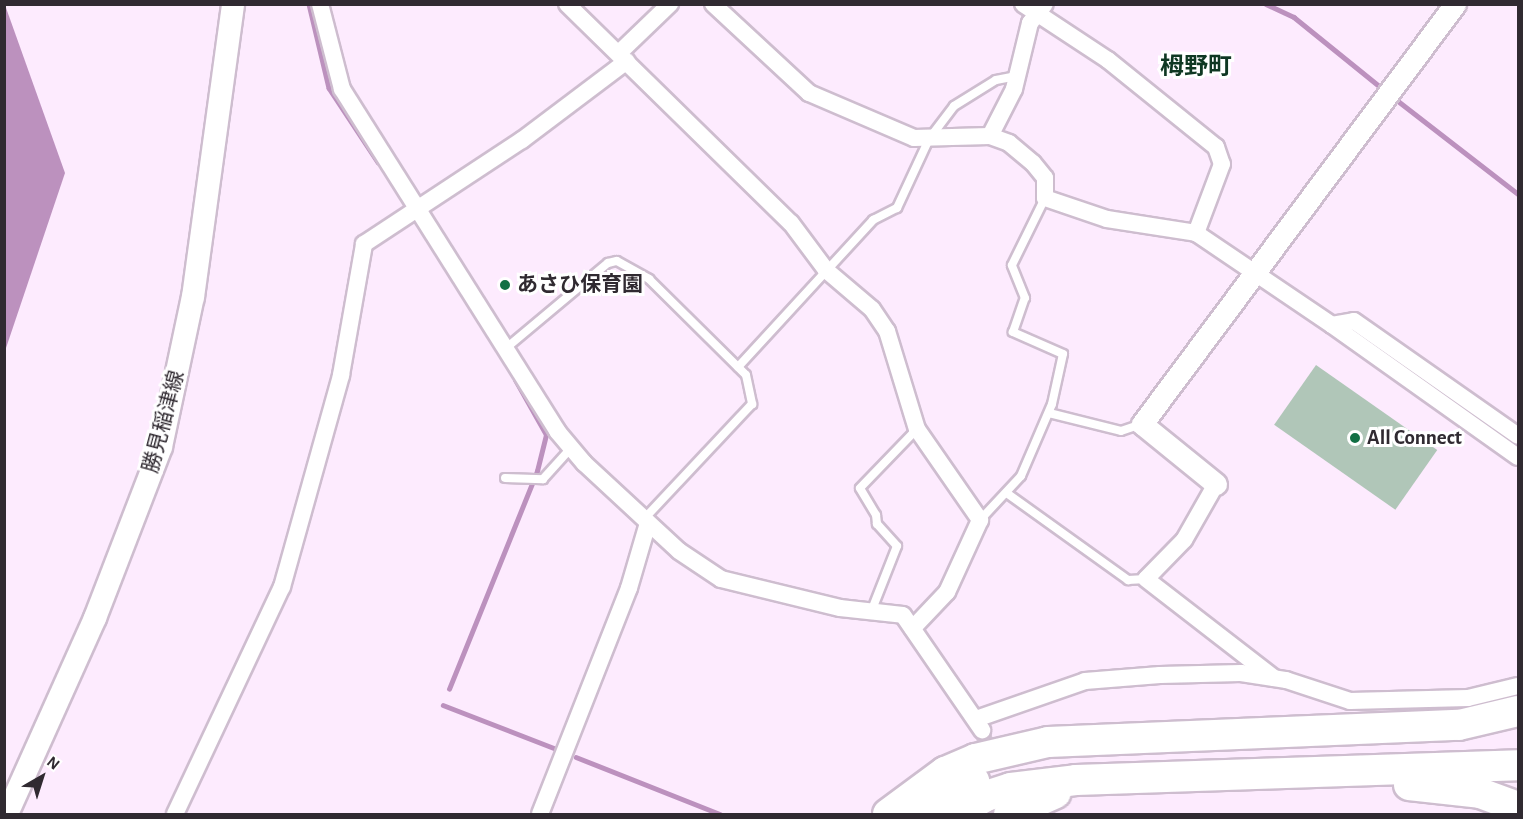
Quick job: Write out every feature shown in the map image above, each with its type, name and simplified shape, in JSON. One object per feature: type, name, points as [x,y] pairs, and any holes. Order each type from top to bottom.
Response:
[{"type":"highway","points":[[888,814],[920,787],[975,759],[1048,742],[1459,725],[1518,711]]},
{"type":"highway","points":[[1271,734],[1405,748],[1518,745]]},
{"type":"highway","points":[[923,814],[963,786],[990,774],[1071,749],[1136,737]]},
{"type":"highway","points":[[955,814],[986,795],[1011,788],[1138,778],[1271,776],[1518,765]]},
{"type":"highway","points":[[1271,776],[1450,788],[1518,807]]},
{"type":"highway","points":[[1009,814],[1053,794],[1138,778]]},
{"type":"main road","name":"勝見稲津線","points":[[8,814],[95,618],[161,447],[193,297],[233,4]]},
{"type":"street","points":[[320,4],[342,89],[414,213],[571,448],[646,521],[720,579],[756,591],[871,612],[903,615],[979,724],[1084,681],[1241,673],[1275,678],[1350,701],[1468,698],[1518,686]]},
{"type":"street","points":[[567,4],[791,223],[826,270],[872,309],[887,331],[917,429],[980,520],[947,592],[914,628]]},
{"type":"street","points":[[175,814],[282,587],[341,375],[364,244],[414,213],[623,57],[670,4]]},
{"type":"street","points":[[713,4],[809,93],[914,138],[990,136],[1009,143],[1033,163],[1045,178],[1045,198],[1107,219],[1196,233],[1332,325],[1518,457]]},
{"type":"street","points":[[1275,678],[1146,579],[1184,540],[1216,484],[1142,424],[1386,91],[1455,4]]},
{"type":"street","points":[[990,136],[1017,76],[1035,8],[1108,60],[1216,147],[1222,164],[1196,233]]},
{"type":"street","points":[[1332,325],[1354,321],[1518,436]]},
{"type":"street","points":[[540,814],[629,588],[646,521]]},
{"type":"lane","points":[[738,367],[873,220],[897,208],[929,139],[963,99],[996,80],[1017,76]]},
{"type":"lane","points":[[980,520],[1008,494],[1049,413],[1063,354],[1013,332],[1025,298],[1012,265],[1045,198]]},
{"type":"lane","points":[[505,349],[608,263],[617,261],[649,279],[746,375],[752,404],[646,521]]},
{"type":"lane","points":[[1049,413],[1121,431],[1142,424]]},
{"type":"lane","points":[[871,612],[897,546],[877,524],[876,514],[860,488],[917,429]]},
{"type":"lane","points":[[506,478],[541,479],[571,448]]},
{"type":"lane","points":[[1008,494],[1128,580],[1146,579]]},
{"type":"shaded area","points":[[4,5],[65,173],[5,351]]},
{"type":"building","name":"All Connect","points":[[1316,365],[1437,450],[1395,510],[1274,425]]},
{"type":"waterway","points":[[309,4],[329,88],[378,162]]},
{"type":"waterway","points":[[1266,4],[1294,17],[1384,90]]},
{"type":"waterway","points":[[1393,97],[1518,194]]},
{"type":"waterway","points":[[449,689],[537,471],[546,435],[515,380]]},
{"type":"waterway","points":[[443,705],[559,750]]},
{"type":"waterway","points":[[576,757],[720,814]]},
{"type":"tunnel","points":[[982,730],[1001,798]]},
{"type":"place","name":"あさひ保育園","points":[[505,285]]},
{"type":"place","name":"All Connect","points":[[1355,438]]},
{"type":"district","name":"栂野町","points":[[1196,68]]}]
